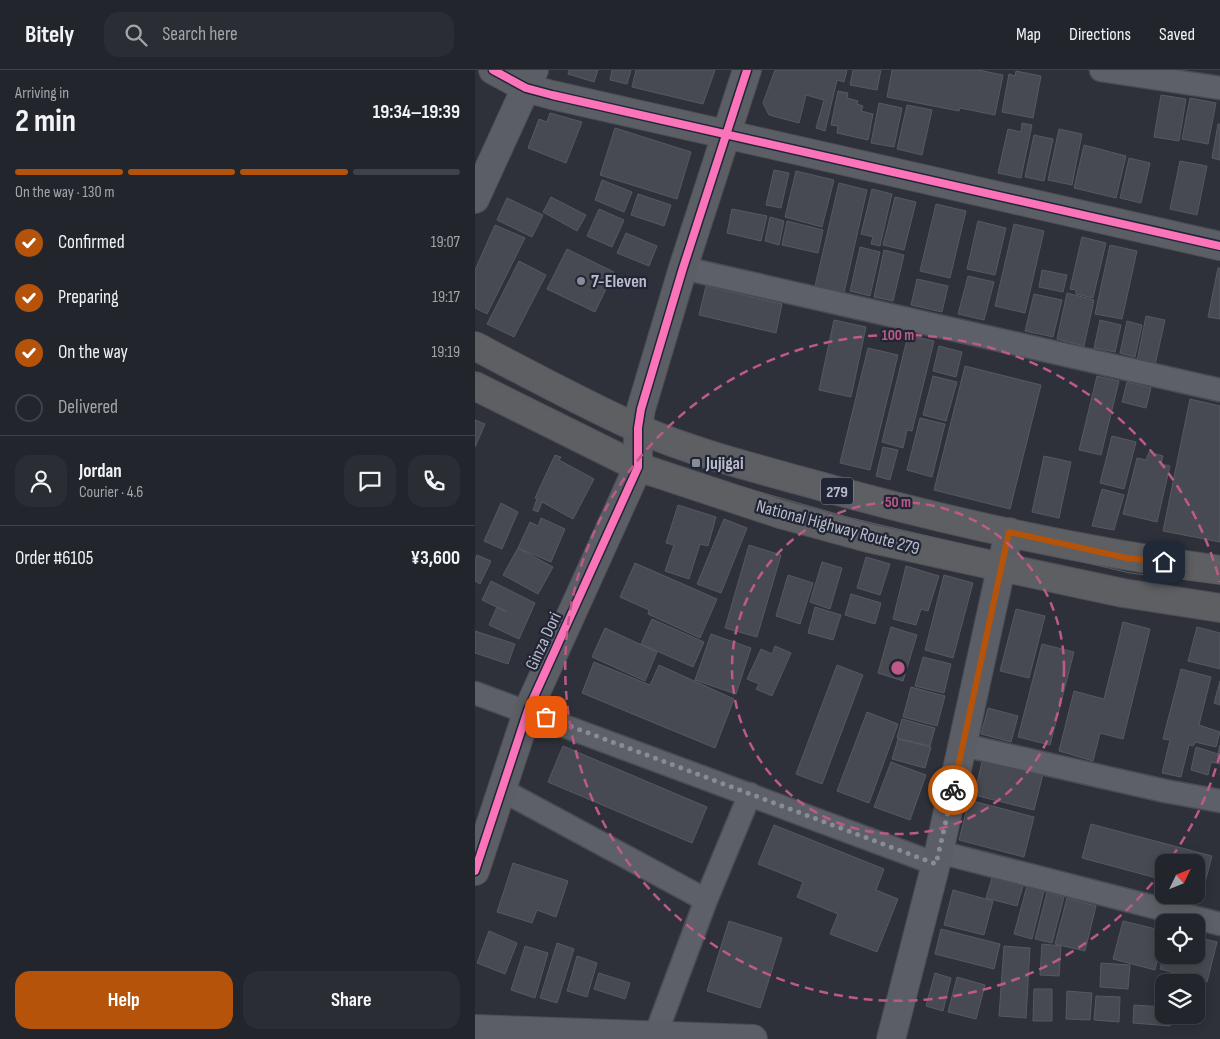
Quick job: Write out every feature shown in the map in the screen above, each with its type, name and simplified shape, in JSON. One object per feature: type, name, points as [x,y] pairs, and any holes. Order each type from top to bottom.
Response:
[{"type":"highway","name":"National Highway Route 279","points":[[475,346],[638,428],[770,472],[871,501],[1127,558],[1220,570]]},
{"type":"highway","name":"National Highway Route 279","points":[[475,386],[638,467],[780,514],[868,538],[1001,568],[1123,593],[1220,608]]},
{"type":"street","points":[[493,70],[727,133],[1220,246]]},
{"type":"street","name":"Ginza Dori","points":[[477,855],[502,790],[528,710],[638,467],[638,428],[641,409],[683,268],[747,70]]},
{"type":"street","points":[[1101,70],[1220,88]]},
{"type":"street","points":[[475,199],[530,79]]},
{"type":"street","points":[[683,268],[1220,390]]},
{"type":"street","points":[[891,1039],[938,858],[1009,532]]},
{"type":"street","points":[[475,692],[528,710],[750,794],[938,858],[1220,924]]},
{"type":"street","points":[[963,745],[1165,792],[1220,800]]},
{"type":"street","points":[[502,790],[706,900]]},
{"type":"street","points":[[654,1037],[706,900],[750,794]]},
{"type":"street","points":[[475,1029],[654,1037],[753,1039]]},
{"type":"building","points":[[569,70],[598,70],[594,82],[568,74]]},
{"type":"building","points":[[612,70],[631,70],[627,84],[610,80]]},
{"type":"building","points":[[636,70],[715,70],[703,104],[632,87]]},
{"type":"building","points":[[775,70],[847,70],[844,82],[837,80],[825,131],[816,128],[824,100],[806,95],[799,123],[769,115],[763,103]]},
{"type":"building","points":[[853,70],[881,70],[877,90],[850,85]]},
{"type":"building","points":[[892,70],[978,70],[1003,75],[995,115],[960,108],[959,111],[887,97]]},
{"type":"building","points":[[1016,71],[1041,76],[1033,118],[1002,112],[1009,74],[1015,76]]},
{"type":"building","points":[[838,91],[848,93],[847,98],[858,101],[857,104],[863,106],[861,111],[873,114],[868,140],[837,133],[838,126],[831,125]]},
{"type":"building","points":[[1161,95],[1186,99],[1179,141],[1154,137]]},
{"type":"building","points":[[1190,98],[1216,103],[1208,144],[1182,139]]},
{"type":"building","points":[[879,103],[902,108],[894,147],[871,143]]},
{"type":"building","points":[[907,105],[932,110],[922,155],[897,149]]},
{"type":"building","points":[[550,113],[582,122],[566,163],[528,148],[539,119],[547,122]]},
{"type":"building","points":[[1022,123],[1032,125],[1021,178],[998,173],[1008,129],[1021,132]]},
{"type":"building","points":[[1218,124],[1220,124],[1220,160],[1212,158]]},
{"type":"building","points":[[615,128],[691,152],[677,199],[600,175]]},
{"type":"building","points":[[1059,129],[1082,134],[1072,185],[1048,180]]},
{"type":"building","points":[[1034,135],[1053,139],[1044,181],[1025,177]]},
{"type":"building","points":[[1084,145],[1126,156],[1116,198],[1074,188]]},
{"type":"building","points":[[1129,158],[1150,163],[1141,203],[1120,198]]},
{"type":"building","points":[[1180,161],[1207,166],[1197,215],[1170,209]]},
{"type":"building","points":[[774,170],[789,173],[781,208],[766,205]]},
{"type":"building","points":[[796,171],[834,180],[822,227],[785,217]]},
{"type":"building","points":[[602,180],[632,192],[624,212],[595,200]]},
{"type":"building","points":[[839,183],[867,190],[844,293],[815,286]]},
{"type":"building","points":[[872,189],[892,194],[880,246],[871,244],[873,237],[861,234]]},
{"type":"building","points":[[638,194],[671,205],[664,226],[631,215]]},
{"type":"building","points":[[551,197],[586,215],[577,231],[543,212]]},
{"type":"building","points":[[895,197],[916,202],[904,250],[883,245]]},
{"type":"building","points":[[507,198],[543,215],[532,237],[497,220]]},
{"type":"building","points":[[936,204],[966,211],[950,278],[920,271]]},
{"type":"building","points":[[599,209],[624,220],[612,247],[587,236]]},
{"type":"building","points":[[732,209],[767,216],[761,241],[727,233]]},
{"type":"building","points":[[770,217],[784,221],[779,245],[765,241]]},
{"type":"building","points":[[787,221],[823,230],[818,253],[782,245]]},
{"type":"building","points":[[978,221],[1006,228],[995,275],[967,269]]},
{"type":"building","points":[[1014,224],[1044,231],[1025,313],[995,306]]},
{"type":"building","points":[[495,225],[525,238],[487,314],[475,308],[475,270]]},
{"type":"building","points":[[626,233],[657,246],[649,266],[617,253]]},
{"type":"building","points":[[1082,237],[1106,243],[1093,298],[1076,294],[1076,290],[1070,289]]},
{"type":"building","points":[[1110,245],[1137,251],[1122,319],[1095,314]]},
{"type":"building","points":[[860,247],[880,252],[870,296],[850,291]]},
{"type":"building","name":"7-Eleven","points":[[567,249],[614,272],[595,312],[547,289]]},
{"type":"building","points":[[884,250],[904,255],[893,301],[874,297]]},
{"type":"building","points":[[519,261],[546,275],[514,337],[487,324]]},
{"type":"building","points":[[1218,268],[1220,268],[1220,319],[1208,317]]},
{"type":"building","points":[[1042,270],[1067,275],[1063,292],[1039,287]]},
{"type":"building","points":[[968,276],[994,282],[984,320],[958,314]]},
{"type":"building","points":[[917,279],[948,286],[942,312],[911,305]]},
{"type":"building","points":[[706,286],[782,304],[776,333],[699,315]]},
{"type":"building","points":[[1067,293],[1094,300],[1084,346],[1057,339]]},
{"type":"building","points":[[1034,294],[1062,300],[1053,337],[1025,331]]},
{"type":"building","points":[[1146,316],[1165,320],[1155,365],[1137,361]]},
{"type":"building","points":[[834,320],[866,327],[851,397],[819,390]]},
{"type":"building","points":[[1100,320],[1121,325],[1115,352],[1094,348]]},
{"type":"building","points":[[1127,321],[1142,325],[1135,357],[1120,353]]},
{"type":"building","points":[[908,335],[934,341],[912,431],[907,430],[903,448],[882,442]]},
{"type":"building","points":[[939,346],[962,352],[956,377],[933,371]]},
{"type":"building","points":[[868,348],[898,355],[870,470],[840,463]]},
{"type":"building","points":[[965,366],[1041,385],[1010,509],[934,490]]},
{"type":"building","points":[[933,376],[957,382],[946,421],[923,415]]},
{"type":"building","points":[[1097,376],[1119,381],[1101,455],[1079,450]]},
{"type":"building","points":[[1127,382],[1151,388],[1146,408],[1122,402]]},
{"type":"building","points":[[1190,399],[1220,406],[1220,542],[1163,531]]},
{"type":"building","points":[[920,418],[945,424],[932,477],[907,470]]},
{"type":"building","points":[[475,420],[485,424],[475,447]]},
{"type":"building","points":[[1112,436],[1136,442],[1124,489],[1100,483]]},
{"type":"building","points":[[883,447],[898,450],[890,480],[876,476]]},
{"type":"building","points":[[1149,452],[1163,456],[1161,464],[1170,466],[1157,522],[1123,514],[1137,458],[1146,460]]},
{"type":"building","points":[[555,455],[561,457],[559,460],[594,479],[573,519],[542,502],[538,512],[533,510],[537,499],[535,498]]},
{"type":"building","points":[[1044,456],[1071,462],[1059,518],[1032,512]]},
{"type":"building","points":[[1102,489],[1124,495],[1114,530],[1092,526]]},
{"type":"building","points":[[501,503],[518,512],[502,549],[484,541]]},
{"type":"building","points":[[678,505],[716,517],[708,546],[700,544],[689,579],[665,571],[674,545],[666,543]]},
{"type":"building","points":[[541,518],[565,529],[551,562],[518,548],[530,522],[538,526]]},
{"type":"building","points":[[724,519],[747,528],[721,593],[697,584]]},
{"type":"building","points":[[749,545],[781,555],[757,637],[725,628]]},
{"type":"building","points":[[518,548],[553,567],[538,594],[503,575]]},
{"type":"building","points":[[477,555],[491,561],[480,584],[475,581],[475,560]]},
{"type":"building","points":[[866,557],[890,564],[880,595],[857,588]]},
{"type":"building","points":[[822,562],[842,568],[830,609],[810,602]]},
{"type":"building","points":[[635,563],[717,599],[700,638],[648,614],[649,610],[620,597]]},
{"type":"building","points":[[906,566],[939,576],[928,611],[921,609],[916,625],[893,619]]},
{"type":"building","points":[[788,575],[813,583],[800,624],[776,616]]},
{"type":"building","points":[[944,575],[973,583],[953,658],[925,650]]},
{"type":"building","points":[[491,581],[535,603],[519,639],[489,625],[497,607],[482,600]]},
{"type":"building","points":[[851,594],[881,603],[875,624],[845,615]]},
{"type":"building","points":[[815,607],[841,615],[833,640],[808,633]]},
{"type":"building","points":[[1016,609],[1045,616],[1029,678],[1000,671]]},
{"type":"building","points":[[652,619],[704,642],[693,667],[641,644]]},
{"type":"building","points":[[1123,622],[1150,629],[1123,739],[1100,733],[1093,761],[1059,751],[1074,691],[1104,699]]},
{"type":"building","points":[[891,627],[917,635],[903,681],[878,673]]},
{"type":"building","points":[[1197,627],[1220,633],[1220,669],[1188,661]]},
{"type":"building","points":[[605,628],[657,652],[645,681],[592,657]]},
{"type":"building","points":[[475,631],[515,644],[508,664],[475,653]]},
{"type":"building","points":[[711,634],[751,648],[736,694],[695,680]]},
{"type":"building","points":[[1042,644],[1074,652],[1050,745],[1018,737]]},
{"type":"building","points":[[775,646],[791,653],[772,696],[756,689],[759,684],[747,679],[761,649],[772,654]]},
{"type":"building","points":[[923,657],[951,664],[944,693],[915,686]]},
{"type":"building","points":[[594,662],[650,685],[659,665],[734,699],[715,748],[582,693]]},
{"type":"building","points":[[837,665],[863,675],[822,784],[796,774]]},
{"type":"building","points":[[1181,669],[1211,677],[1199,725],[1220,732],[1216,747],[1195,742],[1193,746],[1189,745],[1181,777],[1162,773],[1170,740],[1163,739]]},
{"type":"building","points":[[1220,681],[1220,705],[1214,703]]},
{"type":"building","points":[[911,687],[945,696],[937,726],[903,717]]},
{"type":"building","points":[[988,708],[1018,716],[1011,742],[981,734]]},
{"type":"building","points":[[867,712],[898,724],[869,803],[837,791]]},
{"type":"building","points":[[902,719],[935,728],[930,746],[897,738]]},
{"type":"building","points":[[898,739],[931,747],[925,768],[892,759]]},
{"type":"building","points":[[1220,745],[1220,764],[1211,762],[1208,775],[1191,770],[1196,747],[1218,754]]},
{"type":"building","points":[[563,746],[707,807],[692,843],[548,782]]},
{"type":"building","points":[[983,758],[1043,774],[1034,810],[974,795]]},
{"type":"building","points":[[891,762],[926,775],[910,820],[874,807]]},
{"type":"building","points":[[969,800],[1034,817],[1024,857],[959,840]]},
{"type":"building","points":[[1091,824],[1204,854],[1155,854],[1155,878],[1082,858]]},
{"type":"building","points":[[774,825],[884,869],[876,890],[898,899],[877,952],[830,934],[838,914],[797,897],[803,882],[758,864]]},
{"type":"building","points":[[1205,854],[1212,856],[1205,882]]},
{"type":"building","points":[[513,863],[568,881],[556,917],[537,910],[532,923],[497,912]]},
{"type":"building","points":[[992,878],[1023,886],[1017,906],[986,898]]},
{"type":"building","points":[[1027,886],[1044,891],[1032,939],[1014,934]]},
{"type":"building","points":[[953,890],[993,901],[984,935],[944,925]]},
{"type":"building","points":[[1047,892],[1064,897],[1052,943],[1035,939]]},
{"type":"building","points":[[1067,898],[1096,906],[1085,951],[1055,944]]},
{"type":"building","points":[[729,921],[782,938],[760,1008],[707,991]]},
{"type":"building","points":[[1123,921],[1155,929],[1155,970],[1113,959]]},
{"type":"building","points":[[941,929],[1000,944],[994,969],[935,954]]},
{"type":"building","points":[[489,931],[517,943],[505,974],[477,963]]},
{"type":"building","points":[[1205,939],[1217,942],[1207,982],[1205,981],[1205,974],[1178,974],[1160,969],[1161,964],[1205,964]]},
{"type":"building","points":[[557,943],[574,949],[557,1003],[540,998]]},
{"type":"building","points":[[1042,944],[1061,946],[1059,976],[1040,975]]},
{"type":"building","points":[[525,946],[548,953],[535,998],[511,990]]},
{"type":"building","points":[[1004,946],[1030,948],[1026,1018],[999,1016]]},
{"type":"building","points":[[577,956],[597,963],[587,997],[567,991]]},
{"type":"building","points":[[1101,963],[1130,965],[1128,989],[1100,987]]},
{"type":"building","points":[[599,973],[630,983],[625,999],[594,989]]},
{"type":"building","points":[[935,973],[951,978],[943,1011],[926,1006]]},
{"type":"building","points":[[957,977],[985,985],[976,1019],[948,1012]]},
{"type":"building","points":[[1034,989],[1052,989],[1052,1021],[1033,1021]]},
{"type":"building","points":[[1067,991],[1092,993],[1090,1020],[1066,1019]]},
{"type":"building","points":[[1096,996],[1120,997],[1119,1022],[1094,1020]]},
{"type":"building","points":[[1134,1005],[1155,1006],[1155,1024],[1170,1024],[1170,1026],[1133,1023]]},
{"type":"tram line","points":[[475,361],[639,443],[774,487],[856,509],[1130,573],[1220,584]]},
{"type":"tram line","points":[[475,373],[637,453],[693,473],[851,518],[1004,554],[1114,579],[1220,595]]},
{"type":"cycle path","points":[[493,70],[526,88],[552,95],[1220,246]]},
{"type":"cycle path","points":[[475,871],[528,710],[638,467],[638,428],[641,409],[683,268],[747,70]]},
{"type":"way so far","points":[[546,717],[936,864],[953,790]]},
{"type":"place","name":"7-Eleven","points":[[581,281]]},
{"type":"place","name":"Jujigai","points":[[696,463]]},
{"type":"route","points":[[953,790],[1009,532],[1127,558],[1164,562]]}]
